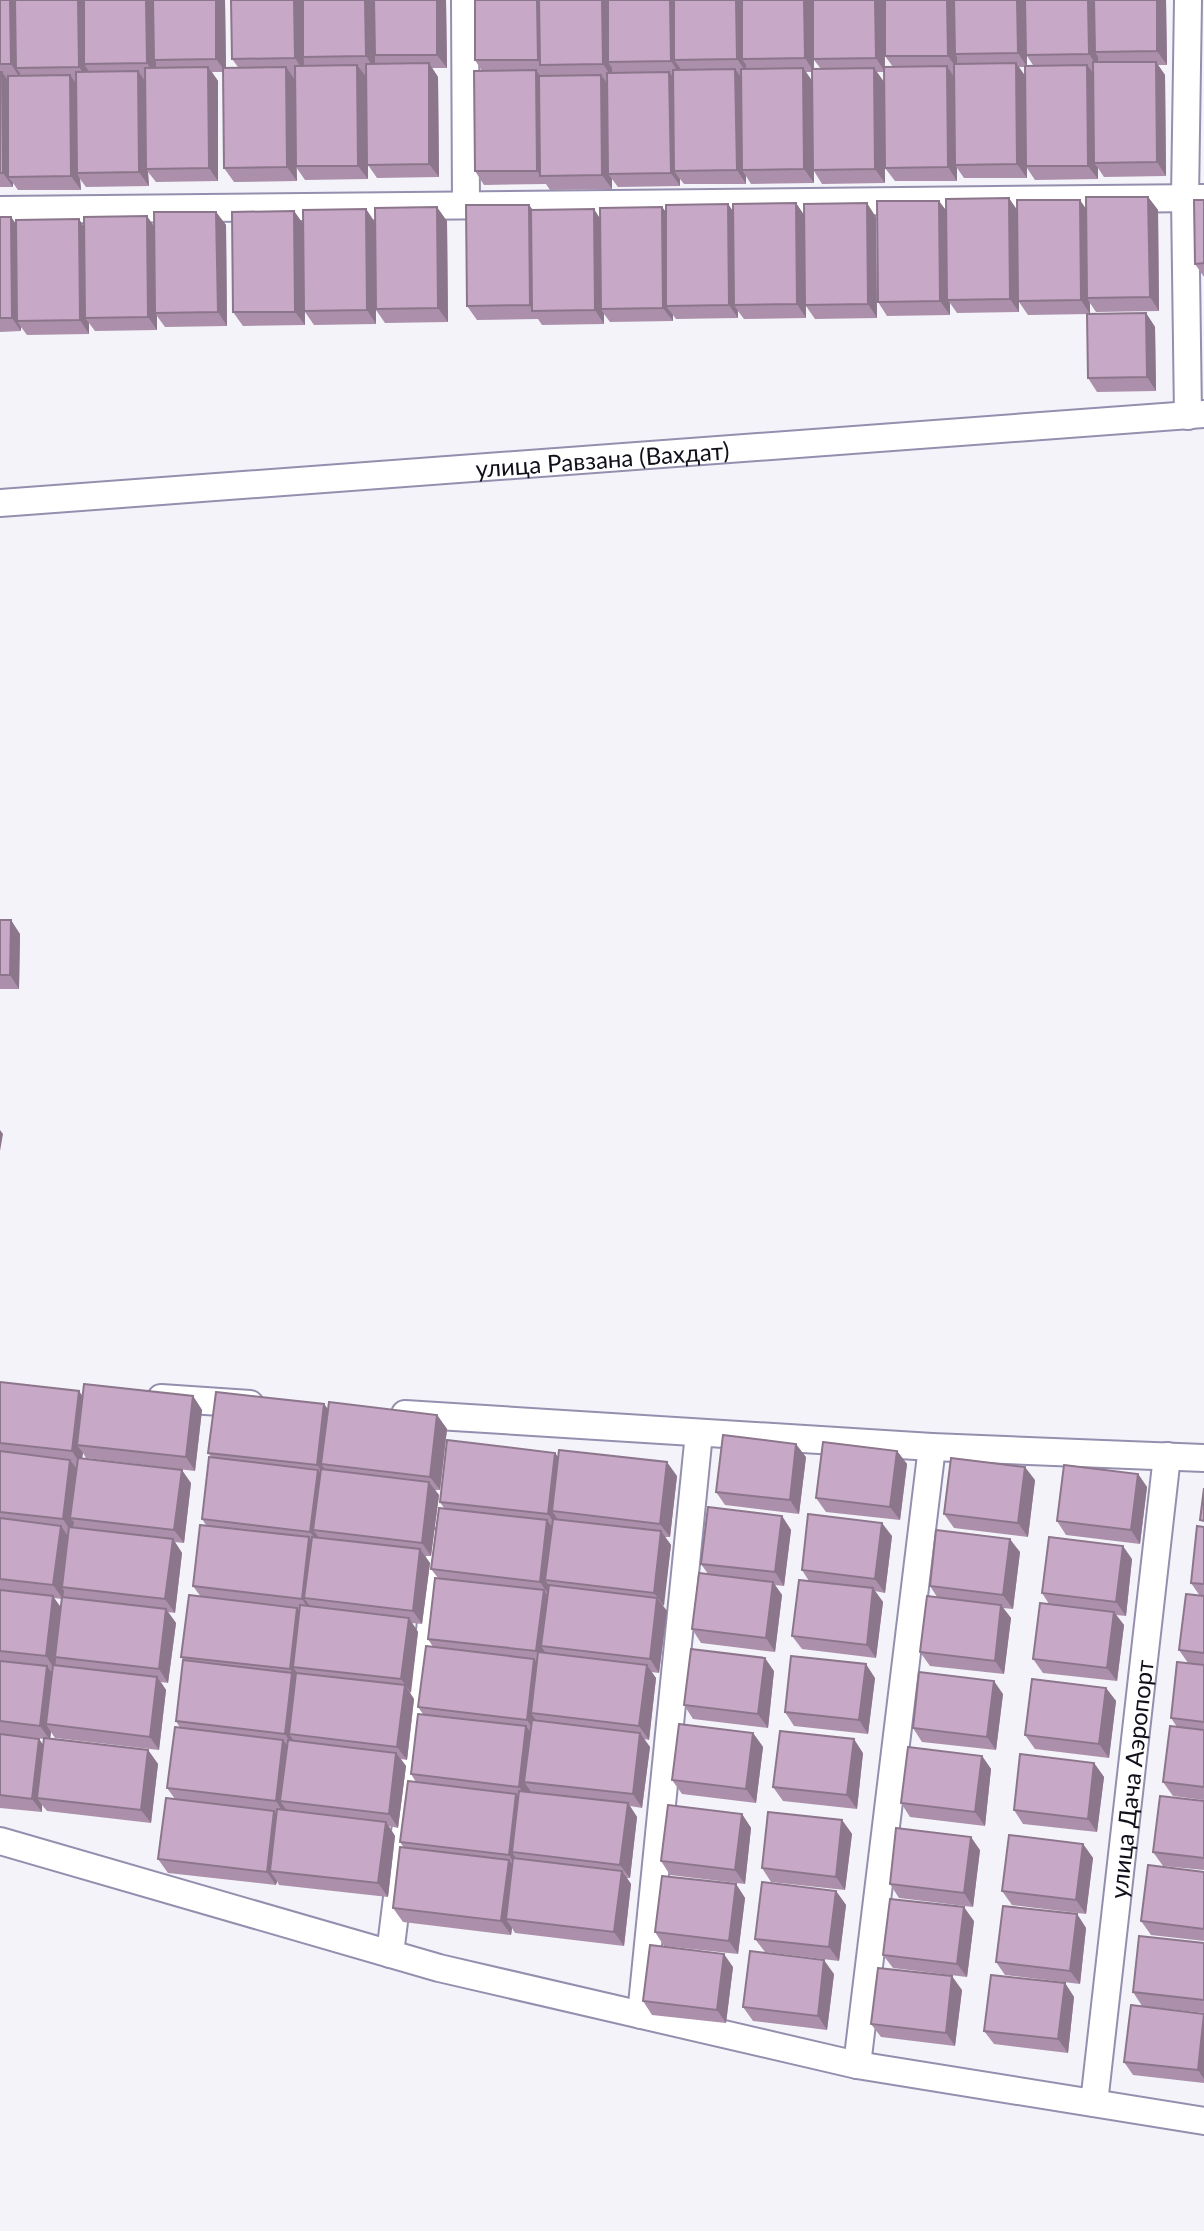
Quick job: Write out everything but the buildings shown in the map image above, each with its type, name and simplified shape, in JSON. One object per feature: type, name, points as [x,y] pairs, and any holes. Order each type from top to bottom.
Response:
[{"type":"street","points":[[465,0],[466,205]]},
{"type":"street","points":[[1188,0],[1196,415]]},
{"type":"street","points":[[0,210],[1194,198]]},
{"type":"street","name":"улица Равзана (Вахдат)","points":[[0,503],[1196,415]]},
{"type":"street","points":[[140,1397],[282,1406]]},
{"type":"street","points":[[215,1433],[218,1402]]},
{"type":"street","points":[[377,1412],[932,1447],[1204,1458]]},
{"type":"street","points":[[452,1449],[456,1417]]},
{"type":"street","points":[[641,2015],[699,1433]]},
{"type":"street","points":[[857,2065],[932,1447]]},
{"type":"street","name":"улица Дача Аэропорт","points":[[1094,2103],[1167,1456]]},
{"type":"street","points":[[390,1954],[444,1512]]},
{"type":"street","points":[[0,1841],[439,1968],[641,2015],[857,2065],[1204,2121]]},
{"type":"street","points":[[160,1887],[164,1856]]}]
